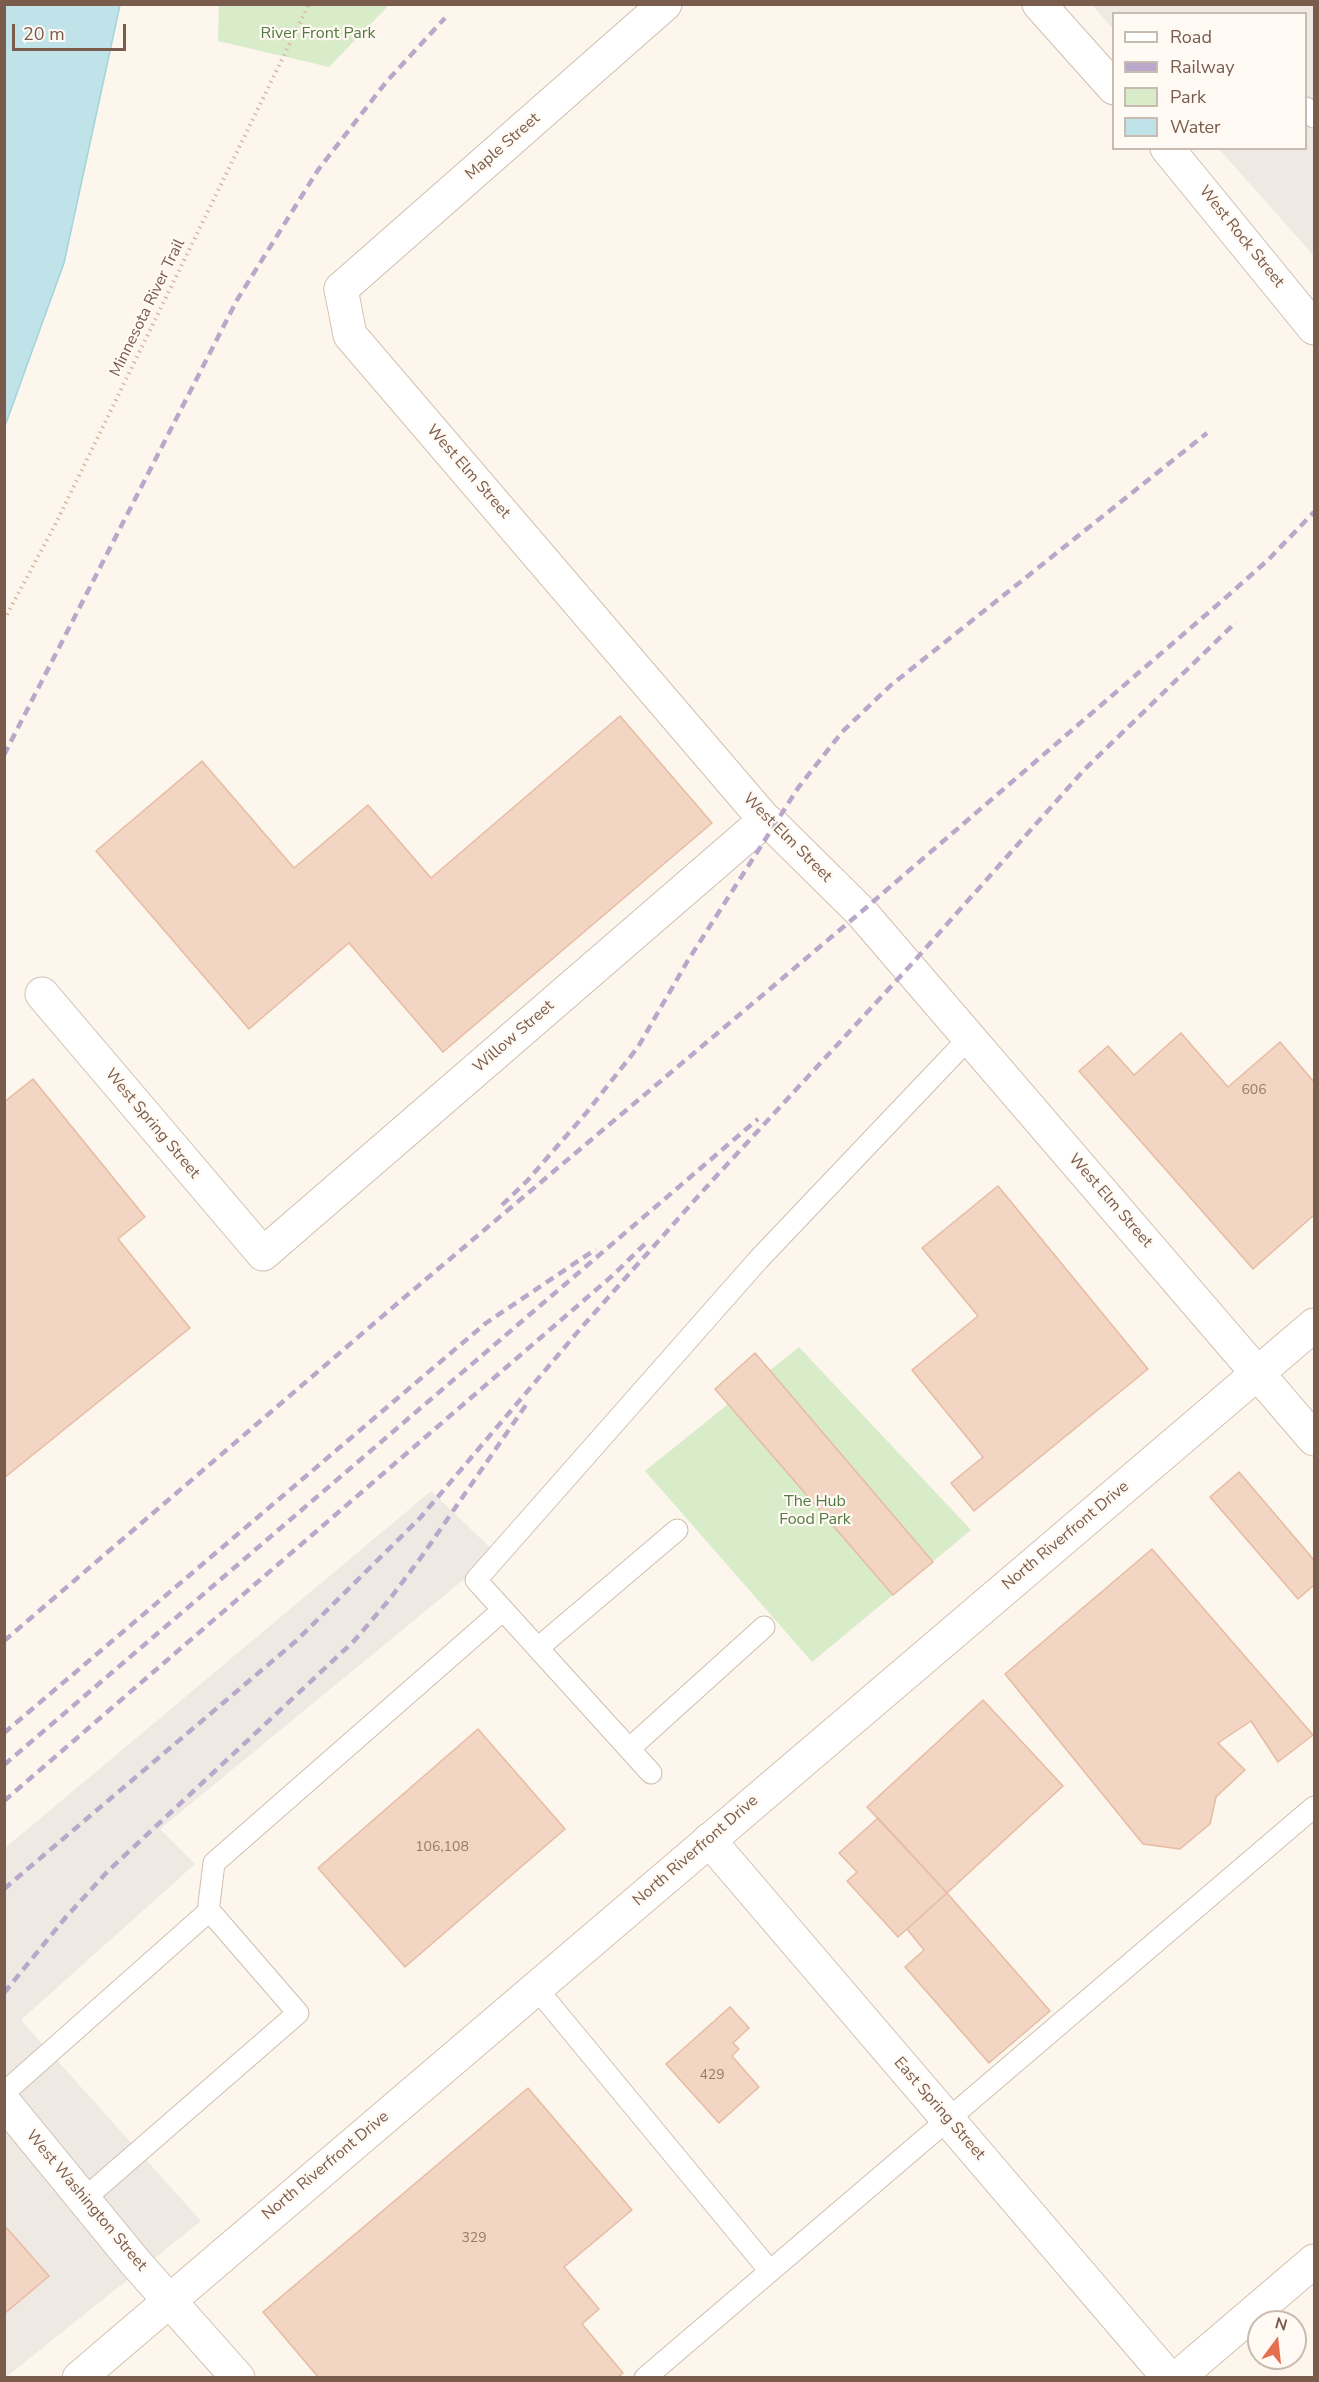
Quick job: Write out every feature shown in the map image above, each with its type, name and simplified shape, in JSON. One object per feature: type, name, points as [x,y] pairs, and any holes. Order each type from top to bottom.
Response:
[{"type":"street","name":"Maple Street","points":[[341,290],[665,4]]},
{"type":"street","points":[[1039,4],[1112,87]]},
{"type":"street","name":"West Rock Street","points":[[1175,151],[1314,327]]},
{"type":"street","name":"West Elm Street","points":[[341,290],[350,335],[765,820],[789,840],[861,912],[1314,1439]]},
{"type":"street","name":"Willow Street","points":[[262,1254],[765,820]]},
{"type":"street","name":"West Spring Street","points":[[42,994],[262,1254]]},
{"type":"street","name":"North Riverfront Drive","points":[[79,2378],[1314,1325]]},
{"type":"street","name":"East Spring Street","points":[[709,1840],[1169,2378]]},
{"type":"street","name":"West Washington Street","points":[[4,2102],[135,2262],[170,2299],[237,2378]]},
{"type":"street","points":[[1178,2378],[1314,2261]]},
{"type":"lane","points":[[651,1773],[476,1580],[759,1259],[969,1038]]},
{"type":"lane","points":[[538,1648],[677,1530]]},
{"type":"lane","points":[[4,2093],[208,1912],[214,1863],[503,1610]]},
{"type":"lane","points":[[630,1748],[764,1628]]},
{"type":"lane","points":[[645,2378],[1314,1807]]},
{"type":"lane","points":[[84,2199],[298,2013],[208,1909]]},
{"type":"lane","points":[[537,1989],[770,2271]]},
{"type":"path","name":"Minnesota River Trail","points":[[4,620],[55,525],[309,4]]},
{"type":"shaded area","points":[[1092,5],[1314,5],[1314,256],[1220,150],[1307,150],[1307,12],[1112,12],[1112,28]]},
{"type":"shaded area","points":[[431,1491],[496,1553],[160,1829],[195,1864],[21,2020],[201,2221],[5,2378],[5,1848]]},
{"type":"green space","name":"River Front Park","points":[[219,4],[389,5],[329,67],[218,41]]},
{"type":"green space","name":"The Hub Food Park","points":[[799,1347],[971,1530],[812,1662],[645,1471]]},
{"type":"water","points":[[5,4],[120,5],[64,263],[5,426]]},
{"type":"building","points":[[620,716],[712,823],[443,1052],[349,943],[249,1029],[96,851],[202,761],[294,868],[368,805],[431,878]]},
{"type":"building","points":[[1181,1033],[1228,1087],[1280,1042],[1314,1082],[1314,1215],[1253,1269],[1079,1071],[1108,1046],[1134,1075]]},
{"type":"building","points":[[33,1079],[145,1217],[118,1239],[190,1328],[4,1478],[4,1102]]},
{"type":"building","points":[[998,1186],[1148,1369],[974,1511],[951,1483],[983,1457],[912,1370],[978,1316],[922,1248]]},
{"type":"building","points":[[755,1353],[933,1562],[893,1595],[715,1389]]},
{"type":"building","points":[[1239,1472],[1314,1560],[1314,1585],[1298,1599],[1210,1497]]},
{"type":"building","points":[[1152,1549],[1313,1735],[1278,1762],[1251,1721],[1218,1743],[1245,1770],[1216,1797],[1210,1824],[1180,1849],[1143,1844],[1005,1674]]},
{"type":"building","points":[[983,1700],[1063,1786],[947,1893],[867,1807]]},
{"type":"building","points":[[478,1729],[565,1829],[405,1967],[318,1868]]},
{"type":"building","points":[[878,1818],[947,1893],[898,1937],[847,1881],[857,1872],[839,1853]]},
{"type":"building","points":[[947,1893],[1050,2011],[989,2063],[905,1967],[924,1950],[907,1929]]},
{"type":"building","points":[[730,2007],[749,2028],[733,2043],[739,2049],[732,2056],[759,2087],[719,2123],[666,2064]]},
{"type":"building","points":[[528,2088],[632,2210],[564,2267],[599,2309],[582,2324],[623,2373],[617,2378],[319,2378],[263,2312]]},
{"type":"building","points":[[4,2225],[49,2276],[4,2314]]},
{"type":"railway","points":[[4,755],[237,300],[318,170],[387,81],[445,18]]},
{"type":"railway","points":[[502,1205],[527,1181],[587,1112],[638,1047],[687,962],[798,788],[842,732],[890,686],[1207,433]]},
{"type":"railway","points":[[4,1641],[399,1302],[861,912],[1223,600],[1269,559],[1314,512]]},
{"type":"railway","points":[[4,1889],[296,1641],[420,1518],[581,1328],[710,1183],[908,968],[1084,770],[1236,622]]},
{"type":"railway","points":[[4,1765],[758,1119]]},
{"type":"railway","points":[[4,1801],[612,1276],[647,1242]]},
{"type":"railway","points":[[4,1733],[486,1323],[596,1249]]},
{"type":"railway","points":[[4,1993],[66,1917],[107,1872],[354,1641],[422,1556],[526,1405]]}]
